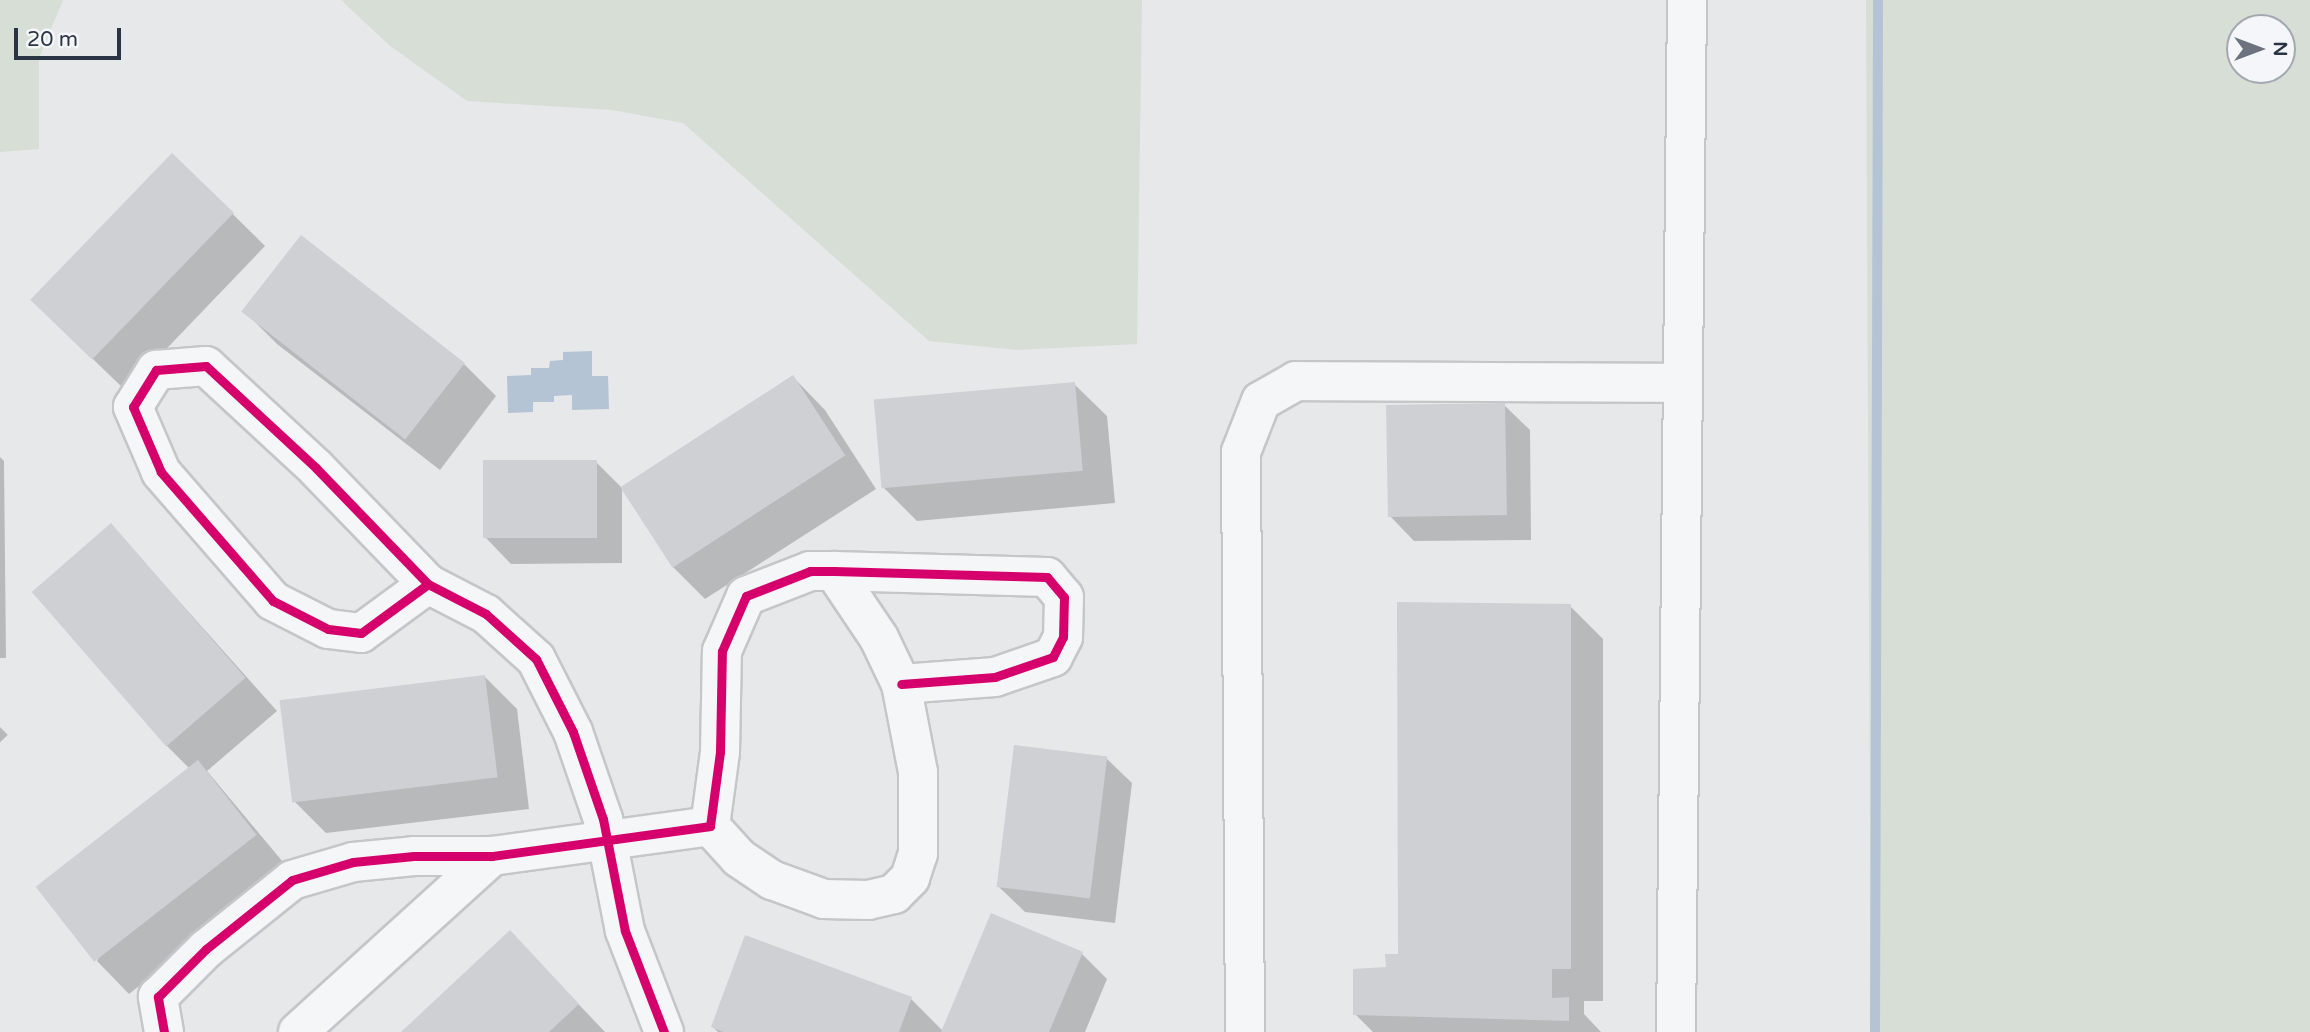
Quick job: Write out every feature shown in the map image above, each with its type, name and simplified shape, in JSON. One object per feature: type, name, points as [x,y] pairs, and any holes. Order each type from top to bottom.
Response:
[{"type":"street","points":[[1676,1032],[1687,0]]},
{"type":"street","points":[[428,583],[361,634],[328,629],[273,601],[161,472],[133,407],[156,370],[206,366],[316,468],[428,583],[486,614],[536,659],[573,732],[607,842],[625,931],[664,1032]]},
{"type":"street","points":[[1245,1032],[1241,453],[1261,401],[1296,381],[1681,383]]},
{"type":"street","points":[[834,570],[879,638],[901,684],[918,772],[918,854],[910,878],[894,894],[868,900],[824,899],[772,880],[739,858],[710,826],[720,752],[722,651],[746,596],[810,570],[834,570],[1047,577],[1064,597],[1063,637],[1053,657],[995,677],[901,684]]},
{"type":"street","points":[[164,1032],[158,998],[206,949],[292,880],[353,862],[414,856],[492,856],[710,826]]},
{"type":"street","points":[[298,1032],[492,856]]},
{"type":"shaded area","points":[[0,0],[63,0],[39,58],[39,149],[0,152]]},
{"type":"shaded area","points":[[341,0],[1142,0],[1137,344],[1017,350],[929,341],[683,123],[612,110],[467,101],[389,45]]},
{"type":"shaded area","points":[[1866,0],[2310,0],[2310,1032],[1871,1032]]},
{"type":"water","points":[[592,351],[592,376],[608,376],[609,409],[572,410],[572,395],[554,396],[554,402],[533,402],[533,412],[508,413],[507,376],[531,375],[531,368],[549,368],[550,361],[563,360],[563,352]]},
{"type":"building","points":[[172,153],[234,213],[92,359],[30,300]]},
{"type":"building","points":[[301,235],[465,363],[405,439],[241,311]]},
{"type":"building","points":[[793,375],[845,456],[673,568],[620,487]]},
{"type":"building","points":[[1075,382],[1083,471],[882,488],[874,400]]},
{"type":"building","points":[[1505,403],[1507,515],[1388,517],[1386,405]]},
{"type":"building","points":[[483,460],[597,460],[597,538],[483,538]]},
{"type":"building","points":[[111,523],[245,678],[166,747],[32,592]]},
{"type":"building","points":[[1397,602],[1571,604],[1571,969],[1552,969],[1552,998],[1569,997],[1569,1021],[1353,1015],[1353,969],[1386,967],[1385,954],[1398,954]]},
{"type":"building","points":[[485,675],[498,777],[292,802],[280,700]]},
{"type":"building","points":[[1014,745],[1107,756],[1090,898],[997,887]]},
{"type":"building","points":[[198,760],[256,835],[94,962],[36,887]]},
{"type":"building","points":[[991,913],[1083,952],[1049,1032],[941,1032]]},
{"type":"building","points":[[510,930],[579,1004],[549,1032],[401,1032]]},
{"type":"building","points":[[745,935],[912,997],[899,1032],[723,1032],[711,1027]]},
{"type":"waterway","points":[[1875,1032],[1878,0]]},
{"type":"cycle path","points":[[428,584],[361,633],[328,629],[273,601],[161,472],[133,407],[156,370],[206,366],[316,468],[428,584],[486,614],[536,659],[573,732],[603,819],[625,931],[664,1032]]},
{"type":"cycle path","points":[[164,1032],[158,997],[206,949],[292,880],[353,862],[414,856],[492,856],[710,826],[720,752],[722,651],[746,596],[810,571],[834,571],[1047,577],[1064,597],[1063,637],[1053,657],[995,677],[901,684]]}]
